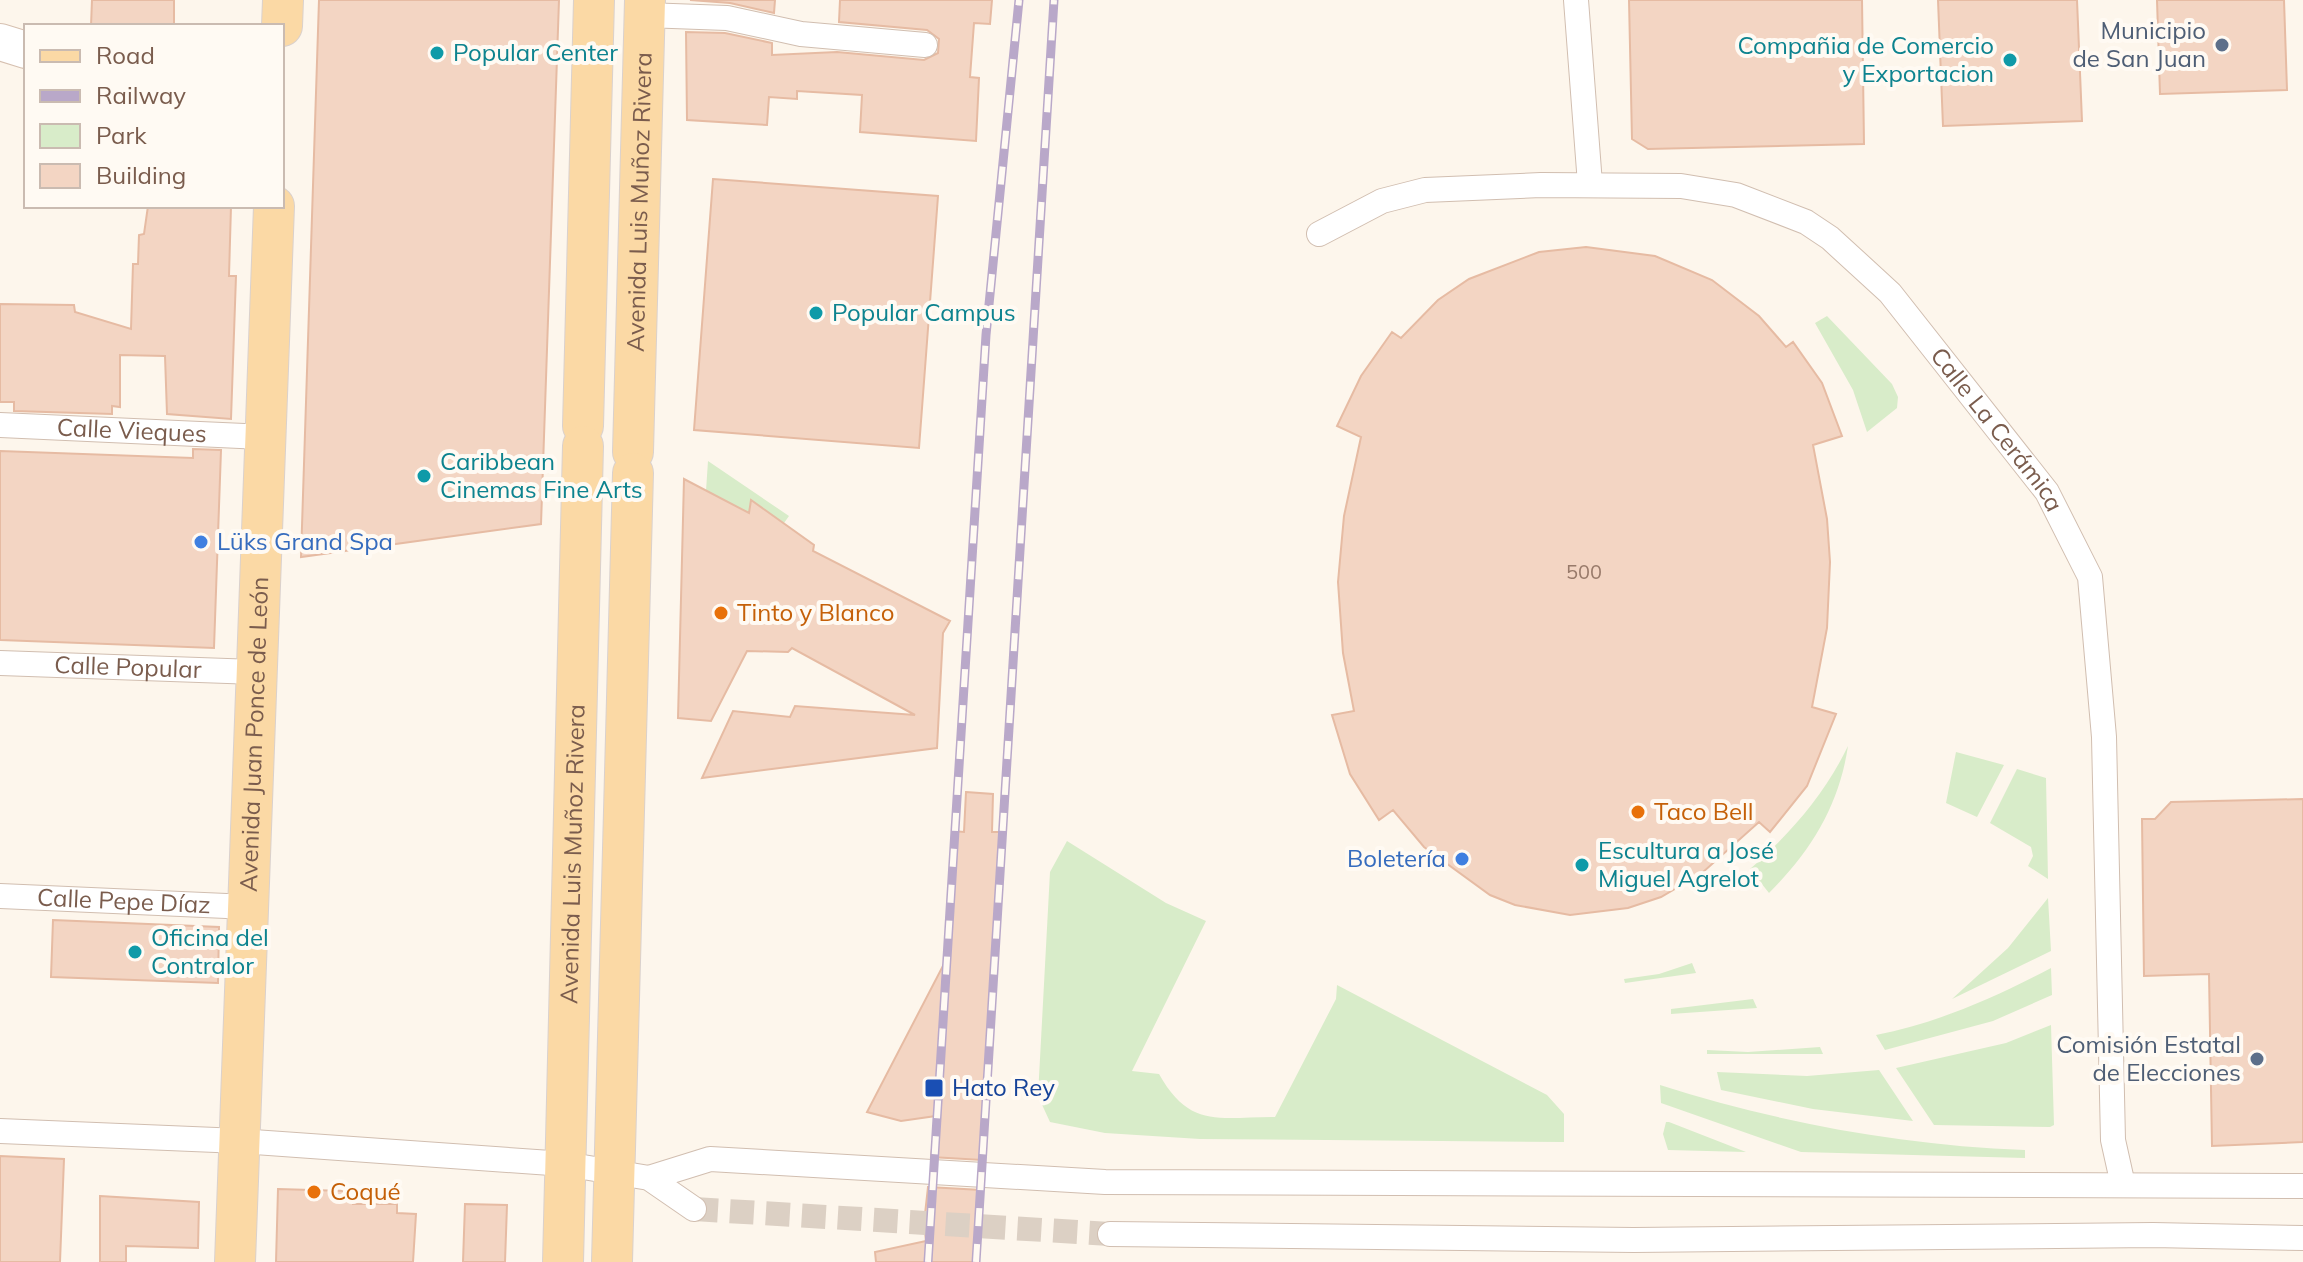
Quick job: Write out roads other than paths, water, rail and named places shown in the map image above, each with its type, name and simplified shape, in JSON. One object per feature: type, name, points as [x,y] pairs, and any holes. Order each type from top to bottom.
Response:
[{"type":"main road","points":[[282,24],[283,0]]},
{"type":"main road","name":"Avenida Luis Muñoz Rivera","points":[[563,1262],[594,0]]},
{"type":"main road","name":"Avenida Luis Muñoz Rivera","points":[[612,1262],[632,1174],[633,462],[645,8]]},
{"type":"main road","name":"Avenida Juan Ponce de León","points":[[235,1262],[274,208]]},
{"type":"street","points":[[1576,0],[1590,184]]},
{"type":"street","points":[[645,8],[727,18],[801,34],[925,45]]},
{"type":"street","points":[[0,42],[24,49]]},
{"type":"street","name":"Calle La Cerámica","points":[[1319,234],[1382,201],[1425,190],[1590,184],[1681,186],[1736,195],[1806,222],[1830,238],[1890,293],[2047,492],[2065,521],[2090,577],[2095,600],[2104,747],[2113,1140],[2123,1185]]},
{"type":"street","name":"Calle Vieques","points":[[0,425],[264,437]]},
{"type":"street","name":"Calle Popular","points":[[0,663],[256,672]]},
{"type":"street","name":"Calle Pepe Díaz","points":[[0,896],[249,907]]},
{"type":"street","points":[[0,1131],[240,1141],[565,1164],[632,1174],[710,1159],[1105,1182],[2303,1186]]},
{"type":"street","points":[[632,1174],[694,1209]]},
{"type":"street","points":[[1110,1234],[1634,1240],[2153,1235],[2303,1238]]},
{"type":"tunnel","points":[[694,1209],[1110,1234]]},
{"type":"railway","points":[[928,1262],[986,335],[1019,0]]},
{"type":"railway","points":[[976,1262],[1054,0]]},
{"type":"place","name":"Municipio de San Juan","points":[[2222,45]]},
{"type":"place","name":"Popular Center","points":[[437,53]]},
{"type":"place","name":"Compañia de Comercio y Exportacion","points":[[2010,60]]},
{"type":"place","name":"Popular Campus","points":[[816,313]]},
{"type":"place","name":"Caribbean Cinemas Fine Arts","points":[[424,476]]},
{"type":"place","name":"Lüks Grand Spa","points":[[201,542]]},
{"type":"place","name":"Tinto y Blanco","points":[[721,613]]},
{"type":"place","name":"Taco Bell","points":[[1638,812]]},
{"type":"place","name":"Boletería","points":[[1462,859]]},
{"type":"place","name":"Escultura a José Miguel Agrelot","points":[[1582,865]]},
{"type":"place","name":"Oficina del Contralor","points":[[135,952]]},
{"type":"place","name":"Comisión Estatal de Elecciones","points":[[2257,1059]]},
{"type":"place","name":"Hato Rey","points":[[934,1088]]},
{"type":"place","name":"Coqué","points":[[314,1192]]}]
